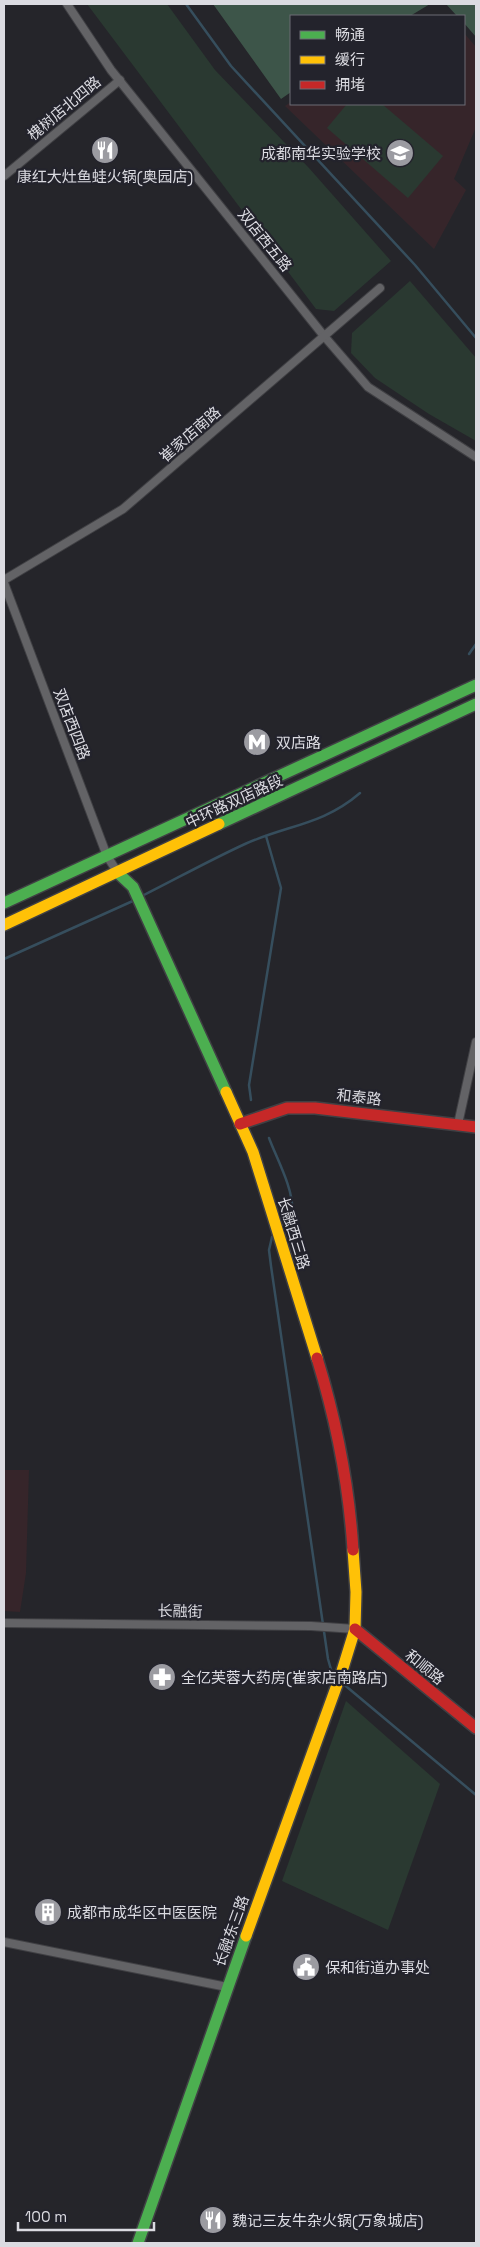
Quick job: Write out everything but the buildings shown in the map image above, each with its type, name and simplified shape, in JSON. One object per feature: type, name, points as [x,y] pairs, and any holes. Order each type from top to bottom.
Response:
[{"type":"street","name":"双店西五路","points":[[67,4],[120,80],[324,336],[368,387],[476,457]]},
{"type":"street","name":"槐树店北四路","points":[[4,176],[120,80]]},
{"type":"street","name":"崔家店南路","points":[[4,582],[123,510],[380,288]]},
{"type":"street","name":"双店西四路","points":[[4,582],[107,856],[118,873]]},
{"type":"street","name":"中环路双店路段","points":[[4,903],[476,685]]},
{"type":"street","name":"中环路双店路段","points":[[4,925],[476,704]]},
{"type":"street","name":"长融西三路","points":[[118,873],[133,887],[253,1152],[323,1378],[340,1447],[351,1514],[356,1592],[355,1629]]},
{"type":"street","points":[[458,1124],[476,1042]]},
{"type":"street","name":"和泰路","points":[[240,1124],[287,1108],[315,1108],[476,1126]]},
{"type":"street","name":"长融街","points":[[4,1623],[311,1626],[355,1629]]},
{"type":"street","name":"长融东三路","points":[[138,2243],[227,1987],[342,1671],[355,1629]]},
{"type":"street","name":"和顺路","points":[[355,1629],[476,1728]]},
{"type":"street","points":[[4,1942],[227,1987]]},
{"type":"shaded area","name":"成都南华实验学校","points":[[465,34],[476,47],[476,127],[454,179],[466,190],[434,249],[285,106],[290,103],[290,105],[465,105]]},
{"type":"shaded area","points":[[4,1470],[29,1470],[26,1573],[20,1612],[4,1611]]},
{"type":"green space","points":[[87,4],[167,4],[215,70],[309,168],[391,261],[334,311],[316,309]]},
{"type":"green space","points":[[213,4],[430,4],[412,15],[290,15],[290,93],[281,99]]},
{"type":"green space","points":[[446,4],[476,4],[476,37],[465,24],[465,15],[456,15]]},
{"type":"green space","points":[[346,105],[383,105],[443,156],[408,198],[327,128]]},
{"type":"green space","points":[[410,281],[476,358],[476,441],[429,414],[375,378],[351,353],[352,333]]},
{"type":"green space","points":[[346,1701],[440,1784],[388,1930],[282,1881]]},
{"type":"waterway","points":[[186,4],[231,66],[415,265],[476,338]]},
{"type":"waterway","points":[[469,654],[476,644]]},
{"type":"waterway","points":[[142,896],[245,844],[332,812],[360,793]]},
{"type":"waterway","points":[[251,1100],[249,1085],[281,888],[266,836]]},
{"type":"waterway","points":[[4,959],[135,900]]},
{"type":"waterway","points":[[269,1138],[284,1174],[292,1202],[291,1215],[282,1226]]},
{"type":"waterway","points":[[272,1237],[269,1250],[271,1266],[328,1659],[335,1677]]},
{"type":"waterway","points":[[341,1682],[476,1795]]},
{"type":"traffic: fast","points":[[4,903],[476,685]]},
{"type":"traffic: fast","points":[[219,824],[476,704]]},
{"type":"traffic: fast","points":[[118,873],[133,887],[226,1092]]},
{"type":"traffic: fast","points":[[138,2243],[246,1936]]},
{"type":"traffic: slow","points":[[4,925],[219,824]]},
{"type":"traffic: slow","points":[[226,1092],[253,1152],[317,1358]]},
{"type":"traffic: slow","points":[[246,1936],[342,1671],[355,1629],[356,1592],[353,1550]]},
{"type":"traffic: jam","points":[[240,1124],[287,1108],[315,1108],[476,1127]]},
{"type":"traffic: jam","points":[[317,1358],[341,1453],[353,1550]]},
{"type":"traffic: jam","points":[[355,1629],[476,1728]]},
{"type":"place","name":"康红大灶鱼蛙火锅(奥园店)","points":[[105,150]]},
{"type":"place","name":"成都南华实验学校","points":[[400,153]]},
{"type":"place","name":"双店路","points":[[257,742]]},
{"type":"place","name":"全亿芙蓉大药房(崔家店南路店)","points":[[162,1677]]},
{"type":"place","name":"成都市成华区中医医院","points":[[48,1912]]},
{"type":"place","name":"保和街道办事处","points":[[306,1967]]},
{"type":"place","name":"魏记三友牛杂火锅(万象城店)","points":[[213,2220]]}]
